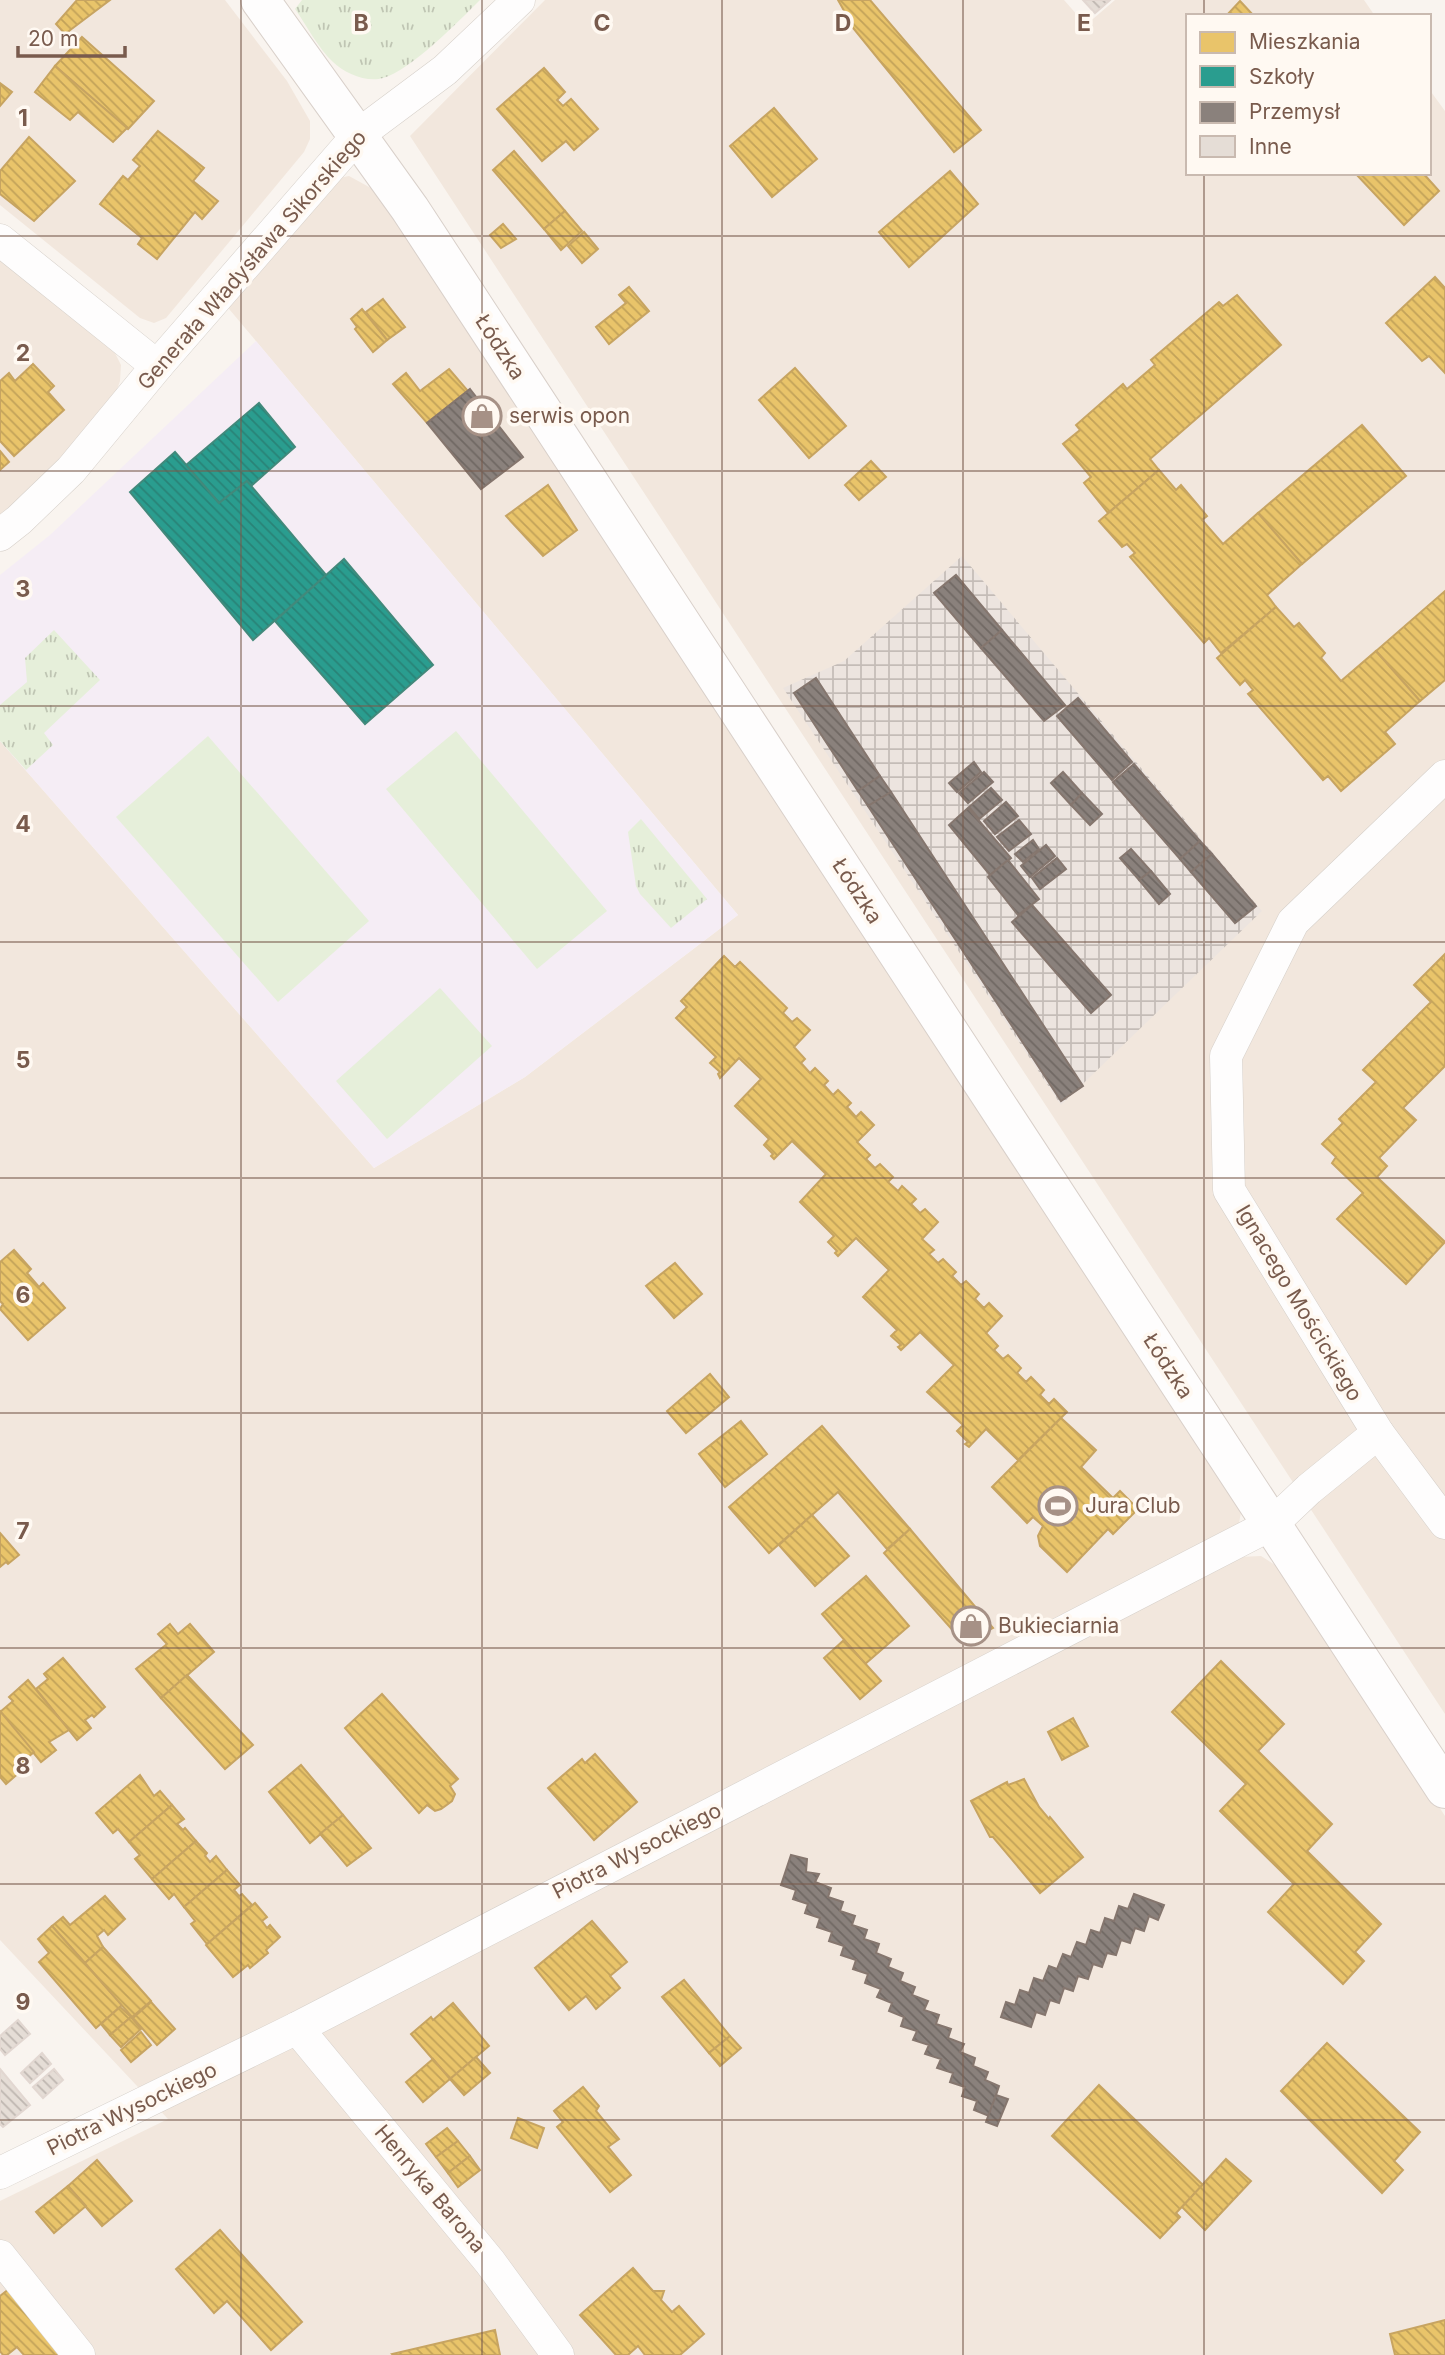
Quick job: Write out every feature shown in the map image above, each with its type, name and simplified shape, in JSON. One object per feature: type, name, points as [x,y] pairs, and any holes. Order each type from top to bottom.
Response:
[{"type":"street","name":"Generała Władysława Sikorskiego","points":[[0,535],[71,470],[157,366],[358,135],[445,69],[519,0]]},
{"type":"street","name":"Łódzka","points":[[272,5],[410,209],[1445,1789]]},
{"type":"street","points":[[0,240],[157,366]]},
{"type":"street","name":"Ignacego Mościckiego","points":[[1445,776],[1293,922],[1226,1056],[1230,1190],[1378,1433],[1445,1523]]},
{"type":"street","points":[[1272,1524],[1309,1489],[1378,1433]]},
{"type":"street","name":"Piotra Wysockiego","points":[[0,2173],[297,2028],[1272,1524]]},
{"type":"street","name":"Henryka Barona","points":[[297,2028],[490,2262],[558,2355]]},
{"type":"street","points":[[0,2256],[79,2355]]},
{"type":"shaded area","points":[[0,0],[225,0],[287,81],[310,121],[310,139],[304,152],[166,318],[154,323],[140,318],[0,205]]},
{"type":"shaded area","points":[[545,0],[1064,0],[1086,25],[1115,0],[1364,0],[1374,14],[1186,14],[1186,175],[1431,175],[1431,92],[1445,111],[1445,1714],[410,136]]},
{"type":"shaded area","points":[[349,176],[380,193],[1242,1507],[1239,1523],[1228,1532],[1239,1557],[1261,1556],[1290,1579],[1445,1816],[1445,2355],[0,2355],[0,2201],[168,2119],[0,1940],[0,741],[374,1168],[525,1077],[738,915],[224,303],[334,179]]},
{"type":"shaded area","points":[[0,260],[115,353],[121,365],[120,381],[113,401],[58,465],[0,519]]},
{"type":"shaded area","points":[[256,341],[738,915],[525,1077],[374,1168],[0,741],[0,575],[50,535]]},
{"type":"shaded area","points":[[962,556],[1262,911],[1061,1105],[783,688],[844,661]]},
{"type":"green space","points":[[302,0],[480,0],[407,66],[383,78],[370,79],[349,73],[328,56],[295,9]]},
{"type":"green space","points":[[54,630],[100,680],[44,733],[53,745],[26,770],[0,741],[0,705],[27,682],[25,658]]},
{"type":"green space","points":[[456,731],[607,911],[537,969],[386,789]]},
{"type":"green space","points":[[208,736],[369,921],[278,1002],[116,817]]},
{"type":"green space","points":[[641,819],[707,899],[671,928],[636,886],[628,832]]},
{"type":"green space","points":[[440,988],[492,1046],[387,1139],[336,1081]]},
{"type":"building: Mieszkania","points":[[77,0],[110,0],[65,34],[56,24]]},
{"type":"building: Mieszkania","points":[[838,0],[870,0],[981,130],[954,152],[845,18],[847,16]]},
{"type":"building: Mieszkania","points":[[1240,1],[1252,14],[1228,14]]},
{"type":"building: Mieszkania","points":[[82,37],[154,101],[128,129],[55,66]]},
{"type":"building: Mieszkania","points":[[55,66],[127,128],[113,142],[78,112],[70,120],[35,92]]},
{"type":"building: Mieszkania","points":[[544,68],[565,92],[557,100],[563,106],[571,99],[598,129],[574,150],[566,141],[542,161],[497,109]]},
{"type":"building: Mieszkania","points":[[0,83],[12,92],[0,106]]},
{"type":"building: Mieszkania","points":[[774,108],[817,159],[772,197],[730,146]]},
{"type":"building: Mieszkania","points":[[158,131],[204,168],[193,181],[218,201],[202,219],[195,212],[157,259],[138,244],[142,238],[100,204],[123,176],[128,180],[140,166],[133,160]]},
{"type":"building: Mieszkania","points":[[29,137],[75,181],[34,221],[0,194],[0,171]]},
{"type":"building: Mieszkania","points":[[514,151],[565,211],[544,229],[493,170]]},
{"type":"building: Mieszkania","points":[[950,171],[978,204],[909,267],[879,232]]},
{"type":"building: Mieszkania","points":[[1357,175],[1425,175],[1439,191],[1404,225]]},
{"type":"building: Mieszkania","points":[[565,211],[582,231],[561,250],[544,229]]},
{"type":"building: Mieszkania","points":[[503,224],[516,239],[501,248],[490,235]]},
{"type":"building: Mieszkania","points":[[584,232],[598,249],[582,263],[568,246]]},
{"type":"building: Mieszkania","points":[[1435,277],[1445,288],[1445,373],[1429,356],[1422,361],[1386,323]]},
{"type":"building: Mieszkania","points":[[629,287],[649,311],[609,344],[596,327],[626,303],[619,295]]},
{"type":"building: Mieszkania","points":[[1237,295],[1281,345],[1150,459],[1159,470],[1108,513],[1084,483],[1091,477],[1063,444],[1080,430],[1076,425],[1123,384],[1127,389],[1155,365],[1151,360],[1219,302],[1223,306]]},
{"type":"building: Mieszkania","points":[[383,299],[405,327],[387,340],[366,312]]},
{"type":"building: Mieszkania","points":[[362,309],[387,340],[373,352],[355,329],[357,327],[351,319]]},
{"type":"building: Mieszkania","points":[[33,364],[54,386],[48,392],[64,410],[14,456],[0,441],[0,381],[9,373],[15,381]]},
{"type":"building: Mieszkania","points":[[795,368],[846,426],[809,458],[759,400]]},
{"type":"building: Mieszkania","points":[[449,369],[468,391],[427,423],[393,384],[406,373],[420,391]]},
{"type":"building: Mieszkania","points":[[1362,425],[1406,476],[1302,564],[1258,513]]},
{"type":"building: Mieszkania","points":[[0,451],[9,462],[0,470]]},
{"type":"building: Mieszkania","points":[[871,461],[886,477],[859,500],[845,485]]},
{"type":"building: Mieszkania","points":[[1159,470],[1176,490],[1181,485],[1207,516],[1202,520],[1223,544],[1258,513],[1302,564],[1267,595],[1276,607],[1221,653],[1209,638],[1204,643],[1130,557],[1135,553],[1127,544],[1122,547],[1099,521]]},
{"type":"building: Mieszkania","points":[[548,485],[577,530],[543,556],[506,516]]},
{"type":"building: Mieszkania","points":[[1445,591],[1445,680],[1420,701],[1376,651]]},
{"type":"building: Mieszkania","points":[[1276,607],[1294,627],[1299,623],[1325,653],[1321,658],[1341,681],[1376,651],[1420,701],[1385,732],[1395,744],[1341,791],[1328,776],[1323,780],[1248,694],[1253,690],[1245,680],[1240,685],[1217,658]]},
{"type":"building: Mieszkania","points":[[1445,954],[1445,1066],[1403,1108],[1416,1120],[1379,1158],[1387,1166],[1377,1177],[1445,1242],[1406,1284],[1337,1219],[1363,1193],[1332,1163],[1336,1157],[1322,1144],[1343,1123],[1339,1119],[1376,1082],[1363,1070],[1431,1002],[1414,985]]},
{"type":"building: Mieszkania","points":[[724,956],[735,967],[740,962],[787,1008],[783,1013],[792,1022],[797,1018],[810,1030],[794,1047],[805,1059],[801,1063],[810,1073],[815,1068],[828,1081],[824,1085],[833,1095],[838,1090],[851,1103],[847,1107],[856,1117],[861,1112],[874,1125],[857,1142],[870,1155],[866,1159],[875,1168],[880,1164],[893,1177],[888,1182],[898,1191],[902,1186],[916,1199],[911,1204],[920,1213],[925,1209],[938,1222],[922,1239],[934,1250],[929,1254],[938,1263],[943,1259],[956,1272],[952,1276],[961,1285],[966,1281],[979,1294],[975,1299],[984,1308],[989,1303],[1002,1316],[986,1333],[998,1346],[994,1350],[1003,1359],[1008,1355],[1021,1368],[1017,1373],[1026,1382],[1031,1377],[1044,1390],[1040,1395],[1049,1404],[1054,1399],[1067,1412],[1018,1460],[986,1429],[969,1447],[965,1444],[968,1442],[957,1431],[963,1425],[927,1392],[954,1365],[920,1332],[901,1350],[898,1347],[901,1345],[891,1336],[897,1330],[863,1297],[889,1270],[856,1238],[838,1256],[828,1242],[834,1236],[800,1202],[826,1174],[792,1141],[774,1159],[771,1156],[773,1154],[764,1145],[769,1139],[735,1106],[761,1079],[739,1058],[720,1078],[720,1072],[710,1063],[716,1057],[676,1018],[687,1007],[681,1001]]},
{"type":"building: Mieszkania","points":[[14,1250],[31,1269],[27,1273],[39,1287],[43,1283],[65,1308],[28,1340],[0,1309],[3,1304],[0,1301],[0,1262]]},
{"type":"building: Mieszkania","points":[[675,1263],[702,1294],[674,1318],[646,1286]]},
{"type":"building: Mieszkania","points":[[710,1374],[729,1397],[686,1433],[667,1411]]},
{"type":"building: Mieszkania","points":[[1061,1418],[1096,1450],[1081,1467],[1113,1498],[1120,1491],[1138,1509],[1113,1534],[1108,1529],[1067,1572],[1040,1546],[1038,1536],[1043,1526],[1033,1517],[1027,1523],[992,1487]]},
{"type":"building: Mieszkania","points":[[741,1421],[767,1454],[725,1487],[699,1454]]},
{"type":"building: Mieszkania","points":[[822,1426],[910,1529],[887,1549],[838,1492],[769,1553],[729,1507]]},
{"type":"building: Mieszkania","points":[[812,1515],[849,1556],[815,1586],[779,1545]]},
{"type":"building: Mieszkania","points":[[910,1529],[993,1628],[964,1643],[884,1553]]},
{"type":"building: Mieszkania","points":[[0,1533],[19,1555],[0,1567]]},
{"type":"building: Mieszkania","points":[[866,1576],[909,1626],[865,1664],[822,1614]]},
{"type":"building: Mieszkania","points":[[170,1624],[178,1634],[190,1624],[214,1652],[161,1698],[136,1669],[167,1644],[158,1634]]},
{"type":"building: Mieszkania","points":[[844,1640],[881,1681],[860,1699],[824,1658]]},
{"type":"building: Mieszkania","points":[[63,1658],[105,1707],[94,1717],[92,1715],[85,1720],[91,1728],[77,1740],[36,1689],[48,1679],[44,1674]]},
{"type":"building: Mieszkania","points":[[1221,1661],[1284,1724],[1258,1751],[1332,1824],[1307,1851],[1381,1924],[1355,1952],[1364,1961],[1343,1984],[1268,1912],[1294,1884],[1220,1811],[1246,1784],[1172,1712]]},
{"type":"building: Mieszkania","points":[[187,1675],[253,1745],[225,1769],[161,1698]]},
{"type":"building: Mieszkania","points":[[28,1680],[69,1730],[49,1742],[56,1750],[41,1762],[0,1712],[13,1701],[9,1697]]},
{"type":"building: Mieszkania","points":[[382,1694],[458,1779],[450,1786],[455,1794],[452,1801],[441,1809],[435,1811],[427,1805],[419,1813],[345,1728]]},
{"type":"building: Mieszkania","points":[[0,1711],[34,1752],[14,1765],[20,1772],[6,1784],[0,1777]]},
{"type":"building: Mieszkania","points":[[1073,1718],[1088,1746],[1062,1760],[1048,1732]]},
{"type":"building: Mieszkania","points":[[595,1754],[637,1802],[594,1840],[548,1788],[582,1759],[585,1763]]},
{"type":"building: Mieszkania","points":[[301,1765],[343,1815],[310,1843],[269,1792]]},
{"type":"building: Mieszkania","points":[[140,1775],[154,1796],[160,1791],[172,1805],[129,1842],[118,1829],[113,1833],[96,1813]]},
{"type":"building: Mieszkania","points":[[1024,1779],[1039,1807],[1083,1857],[1040,1893],[993,1837],[990,1837],[971,1801],[1007,1782],[1008,1785]]},
{"type":"building: Mieszkania","points":[[172,1805],[184,1819],[177,1824],[183,1830],[185,1828],[196,1841],[152,1879],[135,1859],[140,1855],[129,1842]]},
{"type":"building: Mieszkania","points":[[343,1815],[371,1848],[347,1866],[320,1834]]},
{"type":"building: Mieszkania","points":[[196,1841],[207,1853],[205,1856],[210,1862],[216,1856],[227,1870],[184,1907],[174,1894],[169,1899],[152,1879]]},
{"type":"building: Mieszkania","points":[[227,1870],[240,1885],[234,1890],[252,1905],[207,1944],[191,1924],[195,1921],[184,1907]]},
{"type":"building: Mieszkania","points":[[105,1896],[125,1919],[108,1935],[104,1930],[97,1936],[103,1947],[85,1963],[52,1926],[63,1917],[70,1925]]},
{"type":"building: Mieszkania","points":[[255,1903],[267,1917],[262,1921],[267,1928],[270,1925],[280,1937],[266,1950],[268,1953],[250,1968],[248,1965],[233,1977],[206,1945]]},
{"type":"building: Mieszkania","points":[[592,1921],[627,1962],[610,1976],[620,1988],[596,2009],[586,1996],[569,2010],[535,1968]]},
{"type":"building: Mieszkania","points":[[52,1926],[122,2005],[96,2028],[39,1962],[49,1953],[38,1939]]},
{"type":"building: Mieszkania","points":[[103,1947],[151,2001],[132,2017],[85,1963]]},
{"type":"building: Mieszkania","points":[[684,1980],[730,2036],[709,2053],[662,1997]]},
{"type":"building: Mieszkania","points":[[151,2002],[175,2029],[157,2045],[133,2018]]},
{"type":"building: Mieszkania","points":[[453,2003],[489,2046],[450,2079],[411,2034]]},
{"type":"building: Mieszkania","points":[[120,2007],[131,2017],[110,2035],[101,2024]]},
{"type":"building: Mieszkania","points":[[131,2017],[141,2029],[121,2047],[110,2035]]},
{"type":"building: Mieszkania","points":[[141,2032],[151,2045],[131,2062],[121,2050]]},
{"type":"building: Mieszkania","points":[[730,2036],[741,2048],[720,2066],[709,2053]]},
{"type":"building: Mieszkania","points":[[1327,2043],[1420,2132],[1394,2161],[1403,2170],[1382,2193],[1281,2091]]},
{"type":"building: Mieszkania","points":[[476,2057],[490,2073],[464,2095],[450,2079]]},
{"type":"building: Mieszkania","points":[[433,2059],[450,2079],[423,2102],[406,2082]]},
{"type":"building: Mieszkania","points":[[1099,2085],[1203,2185],[1176,2213],[1180,2217],[1160,2238],[1052,2136]]},
{"type":"building: Mieszkania","points":[[583,2087],[599,2106],[596,2111],[619,2139],[608,2147],[631,2175],[610,2192],[557,2127],[563,2122],[554,2111]]},
{"type":"building: Mieszkania","points":[[518,2118],[544,2128],[537,2148],[511,2138]]},
{"type":"building: Mieszkania","points":[[447,2128],[458,2141],[436,2157],[426,2144]]},
{"type":"building: Mieszkania","points":[[458,2141],[470,2156],[448,2173],[436,2157]]},
{"type":"building: Mieszkania","points":[[470,2156],[480,2170],[458,2187],[448,2173]]},
{"type":"building: Mieszkania","points":[[1226,2159],[1251,2181],[1205,2230],[1182,2207]]},
{"type":"building: Mieszkania","points":[[97,2160],[132,2201],[102,2226],[68,2186]]},
{"type":"building: Mieszkania","points":[[68,2186],[86,2206],[54,2233],[36,2212]]},
{"type":"building: Mieszkania","points":[[220,2230],[302,2322],[271,2350],[227,2301],[214,2313],[176,2269]]},
{"type":"building: Mieszkania","points":[[633,2268],[653,2291],[664,2291],[661,2300],[672,2312],[679,2306],[704,2334],[680,2355],[645,2355],[638,2346],[628,2355],[616,2355],[580,2315]]},
{"type":"building: Mieszkania","points":[[9,2289],[61,2355],[24,2355],[17,2347],[3,2355],[0,2351],[0,2296]]},
{"type":"building: Mieszkania","points":[[1445,2320],[1445,2355],[1395,2355],[1390,2334]]},
{"type":"building: Mieszkania","points":[[495,2330],[500,2355],[392,2354]]},
{"type":"building: Szkoły","points":[[259,403],[295,447],[251,486],[247,481],[219,503],[186,465]]},
{"type":"building: Szkoły","points":[[175,452],[219,503],[247,481],[326,575],[253,640],[130,492]]},
{"type":"building: Szkoły","points":[[344,559],[433,665],[365,724],[275,621]]},
{"type":"building: Przemysł","points":[[470,389],[523,457],[481,489],[427,423]]},
{"type":"building: Przemysł","points":[[956,575],[1002,630],[981,648],[934,593]]},
{"type":"building: Przemysł","points":[[1002,630],[1065,705],[1044,721],[981,648]]},
{"type":"building: Przemysł","points":[[816,678],[880,776],[858,791],[794,693]]},
{"type":"building: Przemysł","points":[[1078,698],[1132,762],[1112,780],[1057,716]]},
{"type":"building: Przemysł","points":[[974,762],[981,772],[957,792],[949,783]]},
{"type":"building: Przemysł","points":[[1134,764],[1200,841],[1180,859],[1113,782]]},
{"type":"building: Przemysł","points":[[984,772],[993,782],[968,803],[959,793]]},
{"type":"building: Przemysł","points":[[1063,772],[1082,793],[1071,805],[1051,783]]},
{"type":"building: Przemysł","points":[[880,776],[891,792],[868,806],[858,791]]},
{"type":"building: Przemysł","points":[[991,788],[1002,800],[979,819],[969,807]]},
{"type":"building: Przemysł","points":[[891,792],[1083,1086],[1061,1101],[868,806]]},
{"type":"building: Przemysł","points":[[1082,793],[1102,814],[1090,825],[1071,805]]},
{"type":"building: Przemysł","points":[[1006,802],[1018,816],[995,834],[984,821]]},
{"type":"building: Przemysł","points":[[968,808],[1011,858],[990,875],[949,825]]},
{"type":"building: Przemysł","points":[[1019,820],[1031,834],[1009,851],[997,837]]},
{"type":"building: Przemysł","points":[[1033,840],[1039,849],[1023,862],[1015,854]]},
{"type":"building: Przemysł","points":[[1200,841],[1212,854],[1191,872],[1180,859]]},
{"type":"building: Przemysł","points":[[1046,845],[1055,856],[1030,877],[1021,866]]},
{"type":"building: Przemysł","points":[[1131,849],[1151,871],[1139,880],[1120,858]]},
{"type":"building: Przemysł","points":[[1212,854],[1256,906],[1235,923],[1191,872]]},
{"type":"building: Przemysł","points":[[1057,858],[1066,869],[1040,889],[1032,878]]},
{"type":"building: Przemysł","points":[[1008,860],[1039,899],[1018,915],[988,877]]},
{"type":"building: Przemysł","points":[[1151,871],[1170,894],[1159,904],[1139,880]]},
{"type":"building: Przemysł","points":[[1032,905],[1111,995],[1091,1013],[1012,922]]},
{"type":"building: Przemysł","points":[[791,1855],[807,1859],[806,1872],[819,1874],[815,1882],[831,1888],[828,1897],[843,1902],[840,1911],[855,1916],[852,1925],[867,1930],[864,1939],[879,1944],[876,1953],[891,1959],[888,1967],[903,1973],[900,1981],[915,1987],[912,1995],[928,2001],[924,2010],[939,2015],[936,2024],[951,2029],[948,2038],[964,2044],[960,2052],[975,2058],[973,2066],[988,2072],[985,2080],[999,2086],[989,2116],[974,2110],[977,2101],[962,2096],[965,2087],[950,2082],[953,2073],[937,2068],[941,2059],[925,2054],[929,2045],[913,2040],[917,2031],[901,2026],[904,2017],[889,2011],[892,2003],[877,1997],[881,1989],[865,1983],[868,1974],[853,1969],[856,1960],[841,1955],[844,1946],[829,1941],[832,1932],[817,1927],[820,1918],[805,1913],[808,1904],[793,1899],[796,1890],[781,1885]]},
{"type":"building: Przemysł","points":[[1134,1894],[1164,1905],[1158,1920],[1149,1916],[1144,1931],[1135,1928],[1130,1943],[1121,1940],[1116,1955],[1107,1953],[1102,1967],[1093,1964],[1088,1979],[1078,1976],[1073,1991],[1064,1988],[1059,2003],[1050,2000],[1045,2015],[1036,2012],[1031,2027],[1001,2017],[1006,2002],[1015,2005],[1020,1990],[1029,1993],[1034,1978],[1043,1981],[1049,1966],[1057,1969],[1063,1954],[1071,1957],[1077,1942],[1086,1945],[1091,1930],[1100,1933],[1105,1918],[1114,1921],[1119,1906],[1128,1909]]},
{"type":"building: Przemysł","points":[[996,2095],[1008,2099],[997,2126],[986,2122]]},
{"type":"building: Inne","points":[[1083,0],[1110,0],[1095,13]]},
{"type":"building: Inne","points":[[18,2020],[30,2034],[5,2055],[0,2049],[0,2036]]},
{"type":"building: Inne","points":[[42,2053],[51,2064],[30,2083],[21,2073]]},
{"type":"building: Inne","points":[[0,2069],[30,2105],[3,2127],[0,2124]]},
{"type":"building: Inne","points":[[54,2069],[63,2080],[43,2098],[33,2087]]},
{"type":"place","name":"serwis opon","points":[[482,416]]},
{"type":"place","name":"Jura Club","points":[[1058,1506]]},
{"type":"place","name":"Bukieciarnia","points":[[971,1626]]}]
